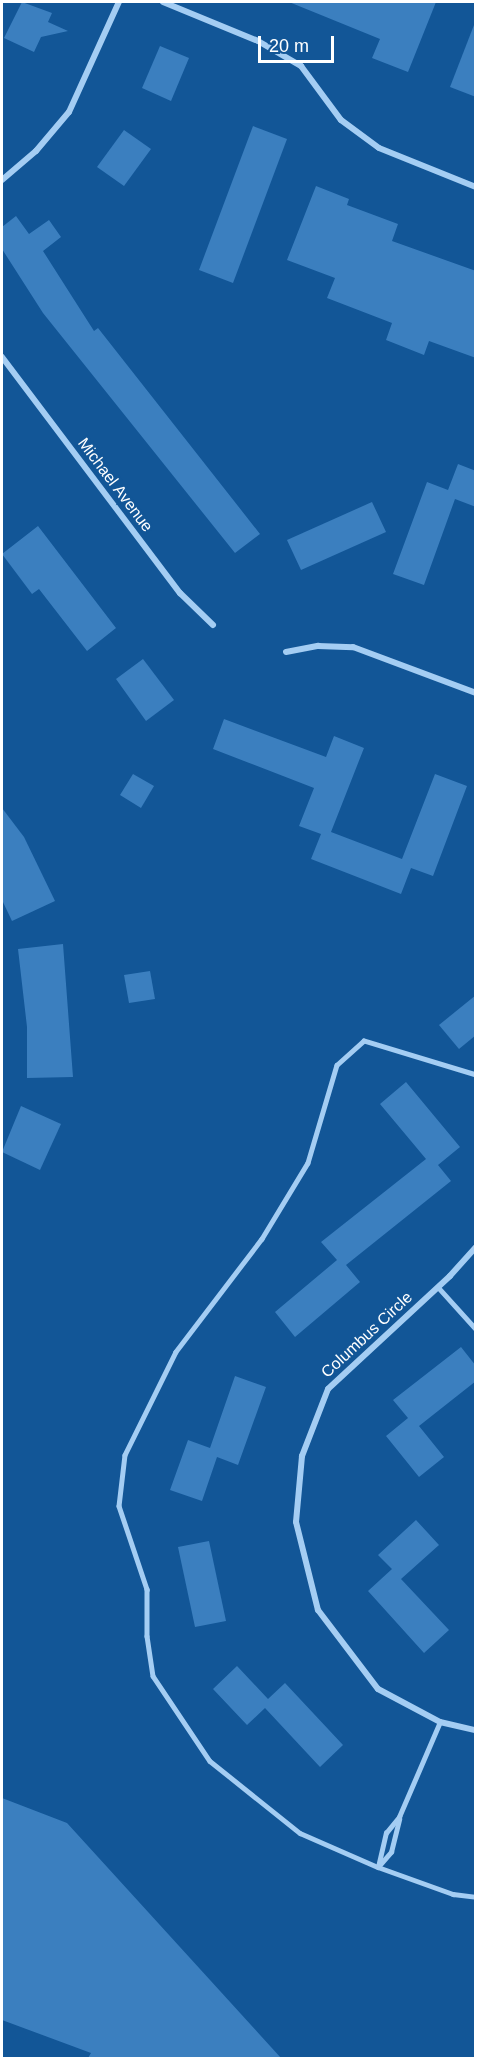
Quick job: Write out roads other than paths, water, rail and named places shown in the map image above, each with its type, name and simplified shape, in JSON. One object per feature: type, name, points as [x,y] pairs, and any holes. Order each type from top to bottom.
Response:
[{"type":"street","points":[[2,180],[36,151],[69,112],[119,2]]},
{"type":"street","points":[[163,2],[258,41],[301,66],[341,120],[379,148],[476,187]]},
{"type":"street","name":"Michael Avenue","points":[[2,357],[180,593],[213,625]]},
{"type":"street","points":[[286,652],[318,646],[352,647],[476,693]]},
{"type":"street","name":"Columbus Circle","points":[[476,1247],[438,1287],[328,1389],[303,1456],[296,1522],[318,1610],[378,1689],[440,1722],[476,1730]]},
{"type":"lane","points":[[476,1075],[364,1041],[337,1065],[308,1163],[262,1239],[176,1352],[125,1455],[119,1506],[147,1589],[153,1676],[210,1761],[300,1833],[378,1867],[453,1894],[476,1897]]},
{"type":"lane","points":[[438,1287],[476,1329]]},
{"type":"lane","points":[[378,1867],[391,1852],[399,1817],[440,1722]]},
{"type":"lane","points":[[378,1867],[387,1833],[399,1817]]}]
